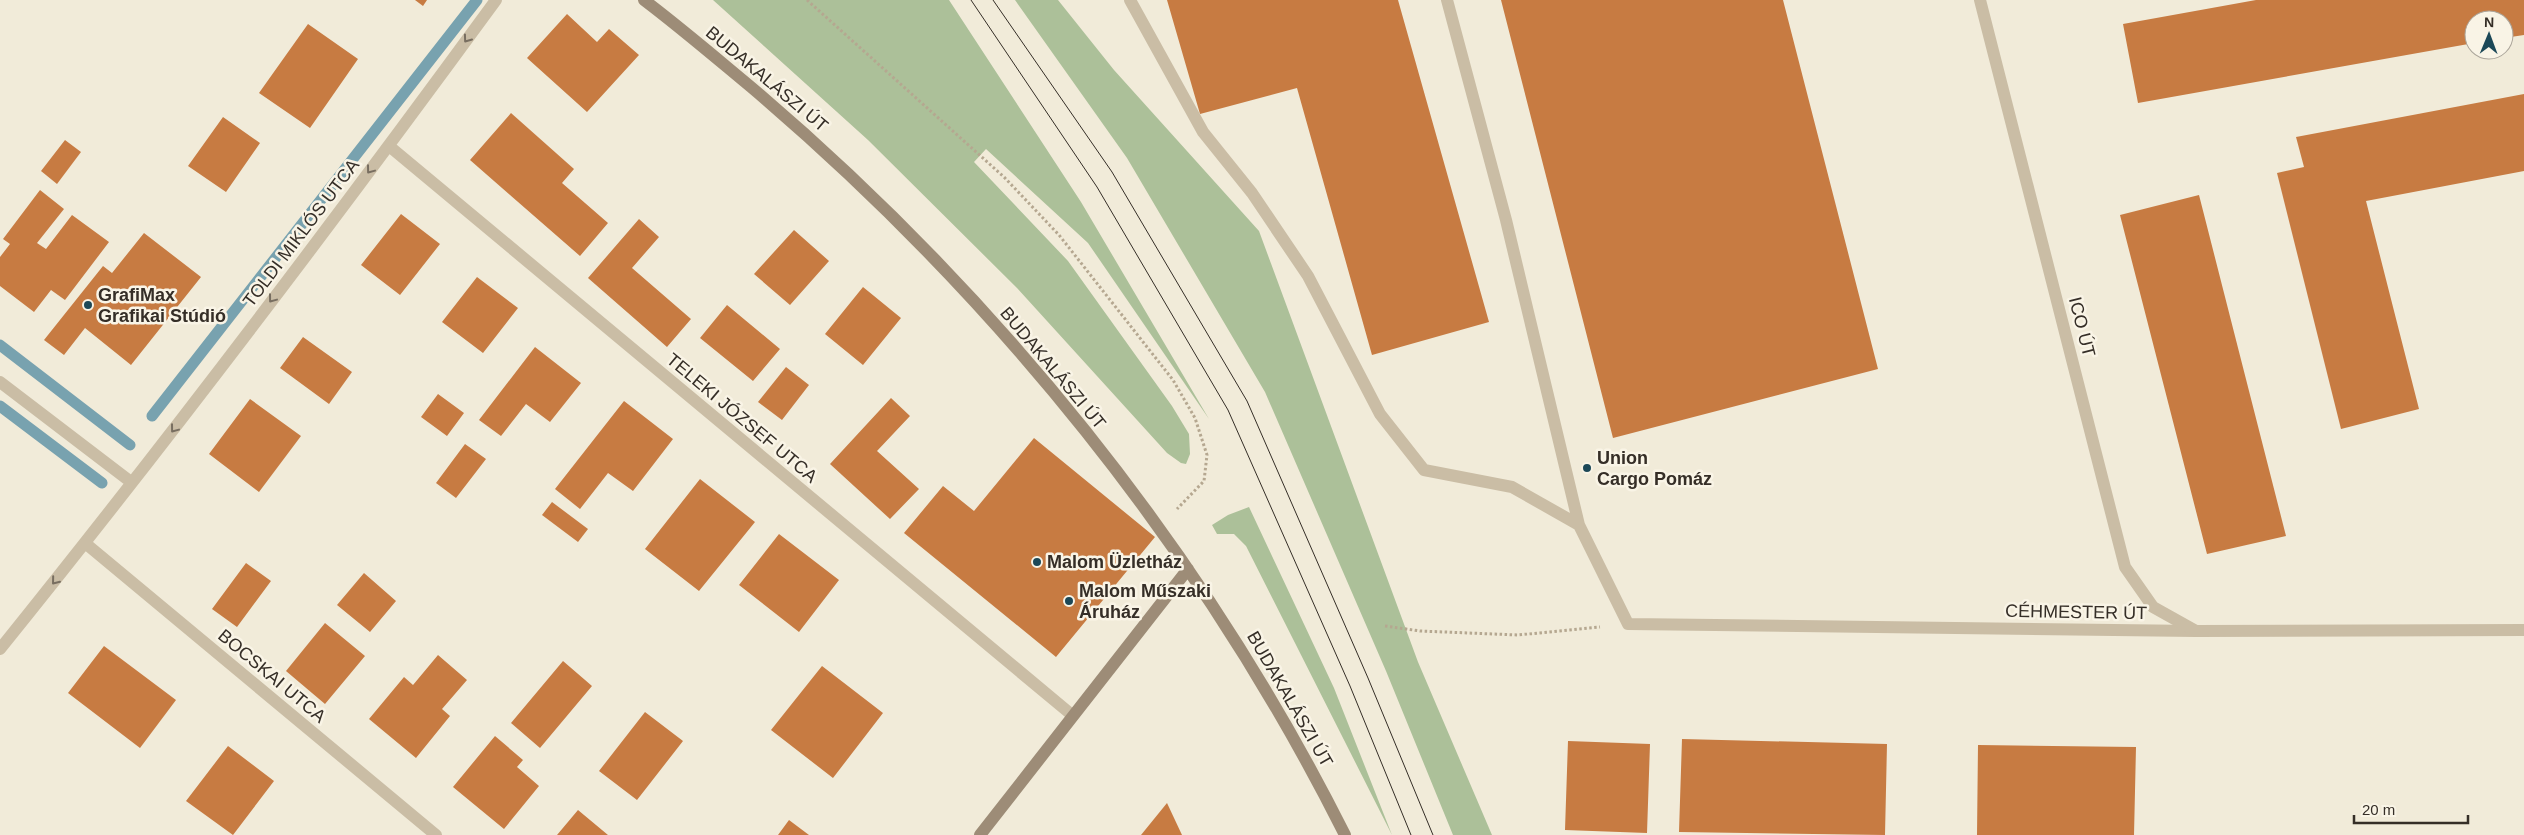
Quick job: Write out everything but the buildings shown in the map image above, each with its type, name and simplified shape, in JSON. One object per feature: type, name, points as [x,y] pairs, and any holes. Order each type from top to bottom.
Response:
[{"type":"main road","name":"BUDAKALÁSZI ÚT","points":[[644,0],[675,23],[846,170],[942,267],[1048,385],[1160,528],[1239,644],[1286,724],[1345,835]]},
{"type":"main road","points":[[980,835],[1188,569]]},
{"type":"street","name":"TOLDI MIKLÓS UTCA","points":[[0,649],[85,543],[388,146],[496,0]]},
{"type":"street","points":[[1130,0],[1202,132],[1252,193],[1308,276],[1380,414],[1424,470],[1512,487],[1579,525]]},
{"type":"street","points":[[1447,0],[1506,220],[1579,525],[1628,624]]},
{"type":"street","name":"ICO ÚT","points":[[1980,0],[2126,567],[2153,607],[2196,631]]},
{"type":"street","name":"TELEKI JÓZSEF UTCA","points":[[388,146],[1072,716]]},
{"type":"street","points":[[0,382],[131,482]]},
{"type":"street","name":"BOCSKAI UTCA","points":[[85,543],[436,835]]},
{"type":"street","name":"CÉHMESTER ÚT","points":[[1628,624],[2196,631],[2524,630]]},
{"type":"path","points":[[807,0],[1004,178],[1059,235],[1172,380],[1194,418],[1207,455],[1204,481],[1160,528]]},
{"type":"path","points":[[1385,626],[1420,631],[1518,635],[1628,624]]},
{"type":"green space","points":[[713,0],[949,0],[1081,202],[1209,419],[1088,243],[986,149],[974,162],[1068,261],[1172,406],[1189,434],[1190,454],[1186,464],[1181,463],[1167,453],[1017,288],[868,140]]},
{"type":"green space","points":[[1015,0],[1058,0],[1114,70],[1259,231],[1418,662],[1492,835],[1453,835],[1386,671],[1265,392],[1127,158]]},
{"type":"green space","points":[[1249,507],[1334,688],[1392,835],[1246,546],[1234,534],[1217,534],[1212,525],[1228,515]]},
{"type":"waterway","points":[[152,416],[477,0]]},
{"type":"waterway","points":[[0,345],[130,445]]},
{"type":"waterway","points":[[0,406],[102,483]]},
{"type":"tram line","points":[[971,0],[1097,187],[1228,410],[1350,686],[1411,835]]},
{"type":"tram line","points":[[993,0],[1112,172],[1247,401],[1368,678],[1433,835]]},
{"type":"place","name":"GrafiMax Grafikai Stúdió","points":[[88,305]]},
{"type":"place","name":"Union Cargo Pomáz","points":[[1587,468]]},
{"type":"place","name":"Malom Üzletház","points":[[1037,562]]},
{"type":"place","name":"Malom Műszaki Áruház","points":[[1069,601]]}]
